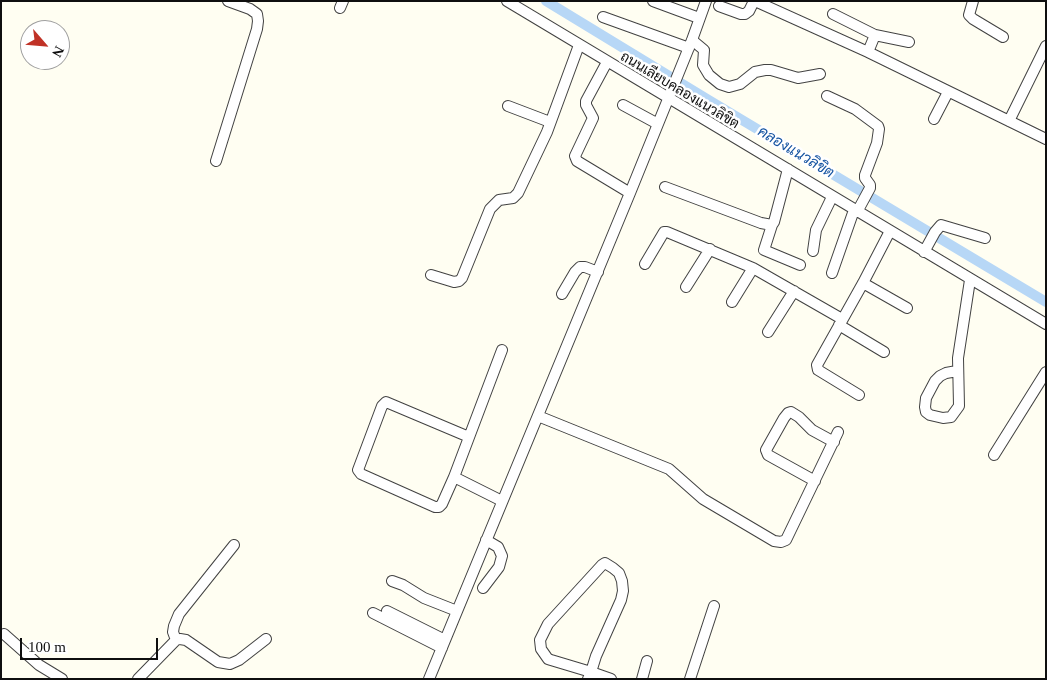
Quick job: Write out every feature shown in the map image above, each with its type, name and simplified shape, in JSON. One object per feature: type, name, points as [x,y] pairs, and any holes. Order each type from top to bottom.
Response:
[{"type":"street","points":[[216,162],[258,22],[256,14],[250,9],[228,1]]},
{"type":"street","name":"ถนนเลียบคลองแนวลิขิต","points":[[507,1],[832,197],[857,209],[890,232],[926,248],[970,280],[1046,324]]},
{"type":"street","points":[[653,1],[699,18]]},
{"type":"street","points":[[429,679],[630,194],[706,1]]},
{"type":"street","points":[[719,6],[746,14],[754,1],[868,52],[1046,139]]},
{"type":"street","points":[[973,1],[969,14],[972,19],[1003,36]]},
{"type":"street","points":[[833,14],[875,35],[909,42]]},
{"type":"street","points":[[603,17],[704,50],[703,65],[708,75],[720,84],[728,87],[740,84],[755,72],[765,70],[798,78],[820,74]]},
{"type":"street","points":[[868,52],[875,35]]},
{"type":"street","points":[[431,275],[454,282],[462,278],[490,209],[499,200],[513,198],[518,194],[550,122],[579,45]]},
{"type":"street","points":[[1009,121],[1046,46]]},
{"type":"street","points":[[607,62],[586,101],[586,105],[593,118],[575,156],[578,161],[630,194]]},
{"type":"street","points":[[934,119],[948,92]]},
{"type":"street","points":[[827,96],[856,109],[878,126],[879,129],[877,143],[865,175],[870,185],[868,192],[857,209],[832,273]]},
{"type":"street","points":[[623,105],[658,124]]},
{"type":"street","points":[[508,106],[550,122]]},
{"type":"street","points":[[788,169],[774,222],[764,250],[800,265]]},
{"type":"street","points":[[664,187],[760,224],[772,225]]},
{"type":"street","points":[[813,250],[816,230],[832,197]]},
{"type":"street","points":[[926,248],[938,227],[945,225],[985,238]]},
{"type":"street","points":[[645,264],[664,232],[667,232],[753,268],[794,291],[884,352]]},
{"type":"street","points":[[860,395],[816,368],[816,365],[890,232]]},
{"type":"street","points":[[686,287],[710,250]]},
{"type":"street","points":[[562,294],[580,267],[598,272]]},
{"type":"street","points":[[732,302],[753,268]]},
{"type":"street","points":[[957,371],[946,373],[935,381],[926,398],[926,412],[930,415],[943,418],[951,417],[956,412],[960,398],[957,371],[970,280]]},
{"type":"street","points":[[863,283],[907,308]]},
{"type":"street","points":[[768,332],[794,291]]},
{"type":"street","points":[[469,437],[386,402],[382,406],[358,470],[362,474],[435,507],[439,507],[454,477],[502,350]]},
{"type":"street","points":[[994,455],[1046,372]]},
{"type":"street","points":[[815,481],[768,454],[766,450],[784,418],[791,412],[812,430],[834,442]]},
{"type":"street","points":[[538,416],[669,469],[695,494],[774,541],[781,542],[786,540],[838,432]]},
{"type":"street","points":[[454,477],[502,501]]},
{"type":"street","points":[[483,588],[499,567],[502,556],[498,547],[486,540]]},
{"type":"street","points":[[176,640],[173,632],[179,614],[234,545]]},
{"type":"street","points":[[590,676],[596,656],[621,600],[623,591],[619,573],[605,563],[548,624],[540,640],[541,649],[548,659],[590,676],[611,679]]},
{"type":"street","points":[[392,581],[403,585],[424,598],[457,611]]},
{"type":"street","points":[[690,679],[714,606]]},
{"type":"street","points":[[387,611],[444,644]]},
{"type":"street","points":[[372,613],[444,644]]},
{"type":"street","points":[[4,634],[39,665],[47,675],[62,679]]},
{"type":"street","points":[[138,679],[176,640],[186,640],[218,662],[230,664],[239,660],[266,639]]},
{"type":"street","points":[[642,679],[647,661]]},
{"type":"waterway","name":"คลองแนวลิขิต","points":[[546,1],[1046,302]]}]
